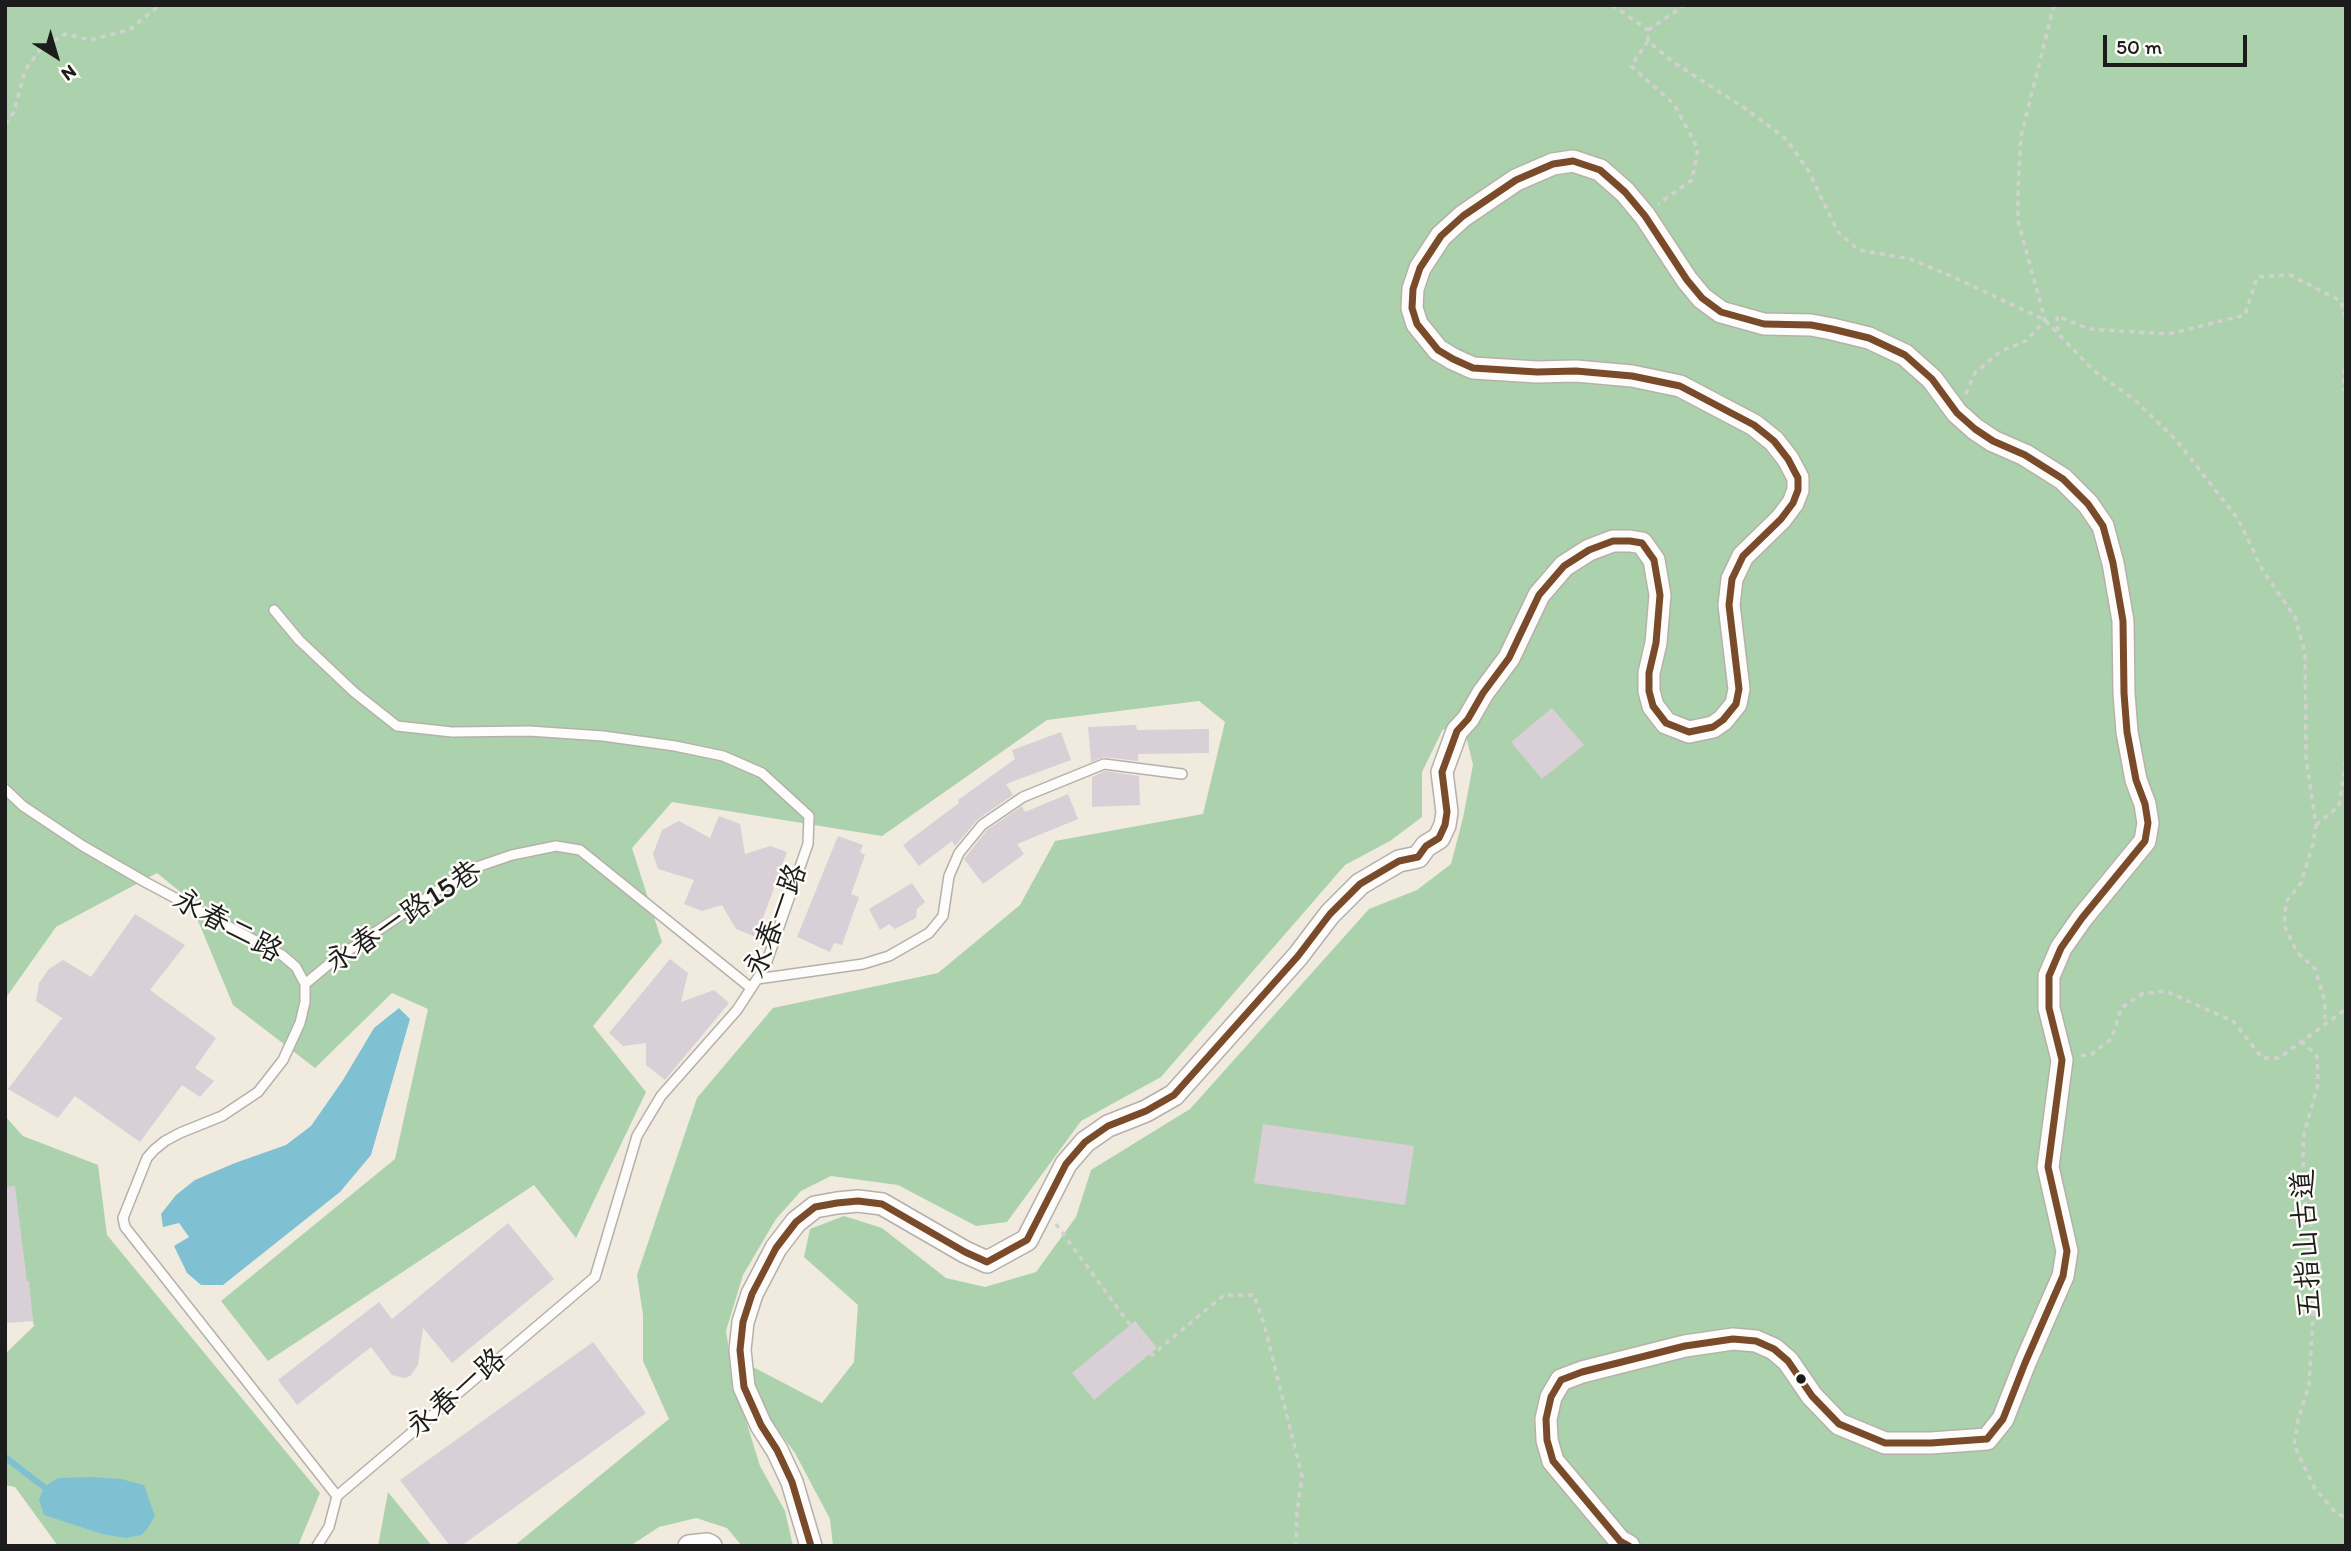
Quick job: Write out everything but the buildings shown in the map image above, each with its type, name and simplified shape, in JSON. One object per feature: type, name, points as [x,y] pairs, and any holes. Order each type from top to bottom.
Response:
[{"type":"street","points":[[811,1546],[792,1482],[744,1387],[740,1350],[743,1322],[752,1294],[776,1248],[796,1223],[816,1208],[859,1201],[882,1204],[987,1262],[1027,1240],[1066,1164],[1085,1142],[1108,1126],[1146,1111],[1174,1095],[1298,956],[1330,914],[1360,884],[1399,861],[1418,858],[1426,846],[1439,838],[1447,812],[1441,772],[1457,731],[1468,719],[1509,657],[1539,595],[1564,566],[1589,550],[1613,541],[1642,543],[1654,560],[1660,595],[1649,691],[1653,706],[1667,723],[1689,732],[1713,727],[1723,720],[1736,704],[1740,689],[1728,605],[1732,579],[1743,556],[1781,519],[1793,503],[1798,490],[1798,478],[1774,441],[1754,425],[1680,386],[1632,376],[1576,371],[1537,372],[1473,368],[1438,350],[1417,324],[1412,308],[1413,289],[1420,268],[1441,236],[1463,216],[1516,180],[1553,164],[1573,161],[1600,170],[1625,192],[1645,216],[1687,280],[1702,298],[1721,312],[1764,324],[1811,326],[1868,338],[1905,355],[1932,379],[1957,413],[1975,429],[2063,479],[2088,504],[2103,526],[2113,563],[2123,621],[2127,732],[2148,823],[2145,841],[2082,918],[2061,948],[2049,976],[2049,1008],[2062,1060],[2048,1167],[2067,1251],[2063,1276],[2003,1419],[1987,1439],[1885,1443],[1839,1424],[1812,1396],[1788,1361],[1774,1349],[1756,1341],[1733,1339],[1685,1346],[1582,1371],[1561,1380],[1551,1397],[1547,1430],[1553,1461],[1620,1541],[1629,1546]]},
{"type":"street","points":[[689,1546],[711,1546]]},
{"type":"lane","name":"永春一路","points":[[274,610],[299,640],[354,692],[397,726],[452,732],[529,731],[603,736],[723,756],[762,773],[809,816],[808,844],[765,967],[737,1010],[661,1097],[637,1136],[595,1277],[337,1496]]},
{"type":"lane","points":[[757,979],[863,964],[890,956],[929,933],[943,916],[949,876],[959,853],[982,825],[1023,797],[1104,764],[1182,774]]},
{"type":"lane","name":"永春二路","points":[[5,789],[23,806],[83,846],[282,955],[296,967],[304,984],[305,1002],[300,1023],[283,1060],[258,1092],[222,1116],[180,1133],[154,1150],[147,1158],[123,1217],[125,1227],[337,1496]]},
{"type":"lane","name":"永春一路15巷","points":[[304,984],[334,960],[468,870],[512,855],[556,846],[580,850],[751,988]]},
{"type":"lane","points":[[317,1546],[329,1527],[337,1496]]},
{"type":"path","points":[[5,124],[14,112],[25,70],[40,50],[65,34],[90,40],[129,30],[160,5]]},
{"type":"path","points":[[1612,5],[1648,30]]},
{"type":"path","points":[[1648,30],[1685,5]]},
{"type":"path","points":[[2045,320],[2018,221],[2018,188],[2021,136],[2054,5]]},
{"type":"path","points":[[1645,216],[1692,180],[1698,149],[1674,104],[1631,66],[1648,41],[1648,30]]},
{"type":"path","points":[[1648,41],[1673,62],[1749,111],[1786,139],[1808,170],[1838,232],[1860,250],[1910,260],[2045,320],[2093,370],[2135,400],[2177,441],[2238,519],[2263,571],[2295,617],[2305,653],[2306,757],[2316,825],[2314,844],[2301,883],[2286,902],[2284,925],[2297,952],[2315,969],[2325,1001],[2325,1022]]},
{"type":"path","points":[[2058,331],[2057,316],[2089,329],[2169,334],[2245,315],[2257,277],[2290,275],[2341,301],[2346,319]]},
{"type":"path","points":[[1957,413],[1975,373],[2001,351],[2026,341],[2045,320]]},
{"type":"path","points":[[2346,369],[2346,390]]},
{"type":"path","points":[[2316,825],[2339,806],[2346,739]]},
{"type":"path","points":[[2339,806],[2346,810]]},
{"type":"path","points":[[2062,1060],[2092,1054],[2112,1038],[2121,1008],[2141,994],[2165,991],[2233,1021],[2262,1058],[2279,1058],[2346,1009]]},
{"type":"path","name":"五指山古道","points":[[2301,1041],[2317,1056],[2318,1084],[2304,1134],[2303,1155],[2304,1198],[2312,1230],[2315,1283],[2309,1385],[2298,1420],[2294,1445],[2314,1487],[2333,1510],[2346,1519]]},
{"type":"path","points":[[1044,1208],[1152,1355],[1224,1295],[1254,1296],[1264,1324],[1302,1476],[1296,1546]]},
{"type":"green space","points":[[5,5],[2346,5],[2346,1546],[833,1546],[830,1519],[795,1453],[758,1403],[753,1367],[822,1403],[854,1362],[858,1305],[804,1257],[810,1229],[844,1216],[882,1228],[946,1278],[985,1287],[1036,1272],[1076,1217],[1091,1170],[1190,1109],[1369,909],[1417,890],[1451,864],[1473,765],[1467,740],[1443,729],[1422,772],[1422,817],[1390,841],[1345,865],[1161,1077],[1081,1121],[1007,1222],[976,1226],[898,1185],[831,1176],[801,1191],[776,1219],[743,1275],[726,1331],[734,1382],[760,1466],[785,1511],[793,1546],[742,1546],[727,1528],[696,1518],[659,1527],[630,1546],[514,1546],[669,1419],[643,1361],[643,1315],[637,1275],[697,1098],[773,1008],[938,973],[1020,905],[1055,841],[1203,814],[1225,722],[1199,701],[1047,720],[882,836],[672,802],[632,848],[662,942],[593,1026],[646,1092],[576,1238],[534,1185],[268,1361],[221,1301],[395,1159],[428,1009],[392,993],[315,1068],[233,1005],[189,899],[157,873],[56,927],[5,999]]},
{"type":"green space","points":[[5,1116],[23,1136],[98,1165],[107,1235],[320,1493],[298,1546],[58,1546],[15,1487],[5,1485],[5,1354],[34,1326],[5,1208]]},
{"type":"green space","points":[[388,1492],[432,1546],[378,1546]]},
{"type":"water","points":[[399,1008],[410,1019],[371,1155],[340,1192],[223,1285],[201,1285],[187,1273],[174,1246],[189,1237],[179,1223],[163,1227],[161,1214],[176,1195],[195,1180],[286,1145],[311,1126],[374,1028]]},
{"type":"water","points":[[58,1478],[121,1479],[144,1485],[155,1516],[141,1535],[126,1538],[102,1534],[44,1515],[39,1500],[44,1487]]},
{"type":"waterway","points":[[5,1457],[44,1487]]},
{"type":"transit line","points":[[811,1546],[792,1482],[744,1387],[740,1350],[743,1322],[752,1294],[776,1248],[796,1222],[815,1207],[858,1201],[882,1204],[987,1262],[1027,1240],[1066,1164],[1085,1142],[1108,1126],[1146,1111],[1174,1095],[1298,956],[1330,914],[1360,884],[1399,861],[1418,857],[1426,846],[1439,838],[1447,812],[1442,772],[1457,731],[1509,658],[1539,595],[1564,566],[1589,550],[1613,541],[1630,541],[1642,543],[1654,560],[1660,595],[1649,691],[1653,706],[1666,723],[1689,732],[1713,727],[1723,720],[1736,704],[1739,689],[1729,605],[1732,579],[1743,556],[1781,519],[1793,503],[1798,490],[1798,478],[1774,441],[1754,425],[1680,386],[1632,376],[1576,371],[1537,372],[1473,368],[1438,350],[1417,324],[1412,308],[1413,289],[1420,268],[1441,236],[1463,216],[1516,180],[1553,164],[1573,161],[1600,170],[1625,192],[1645,216],[1687,280],[1702,298],[1721,312],[1764,324],[1811,325],[1832,329],[1869,338],[1905,355],[1932,379],[1957,413],[1975,429],[2063,479],[2088,504],[2103,526],[2113,563],[2123,621],[2127,732],[2148,823],[2145,841],[2082,918],[2061,948],[2049,976],[2049,1008],[2062,1060],[2048,1167],[2067,1251],[2063,1276],[2003,1419],[1987,1439],[1885,1443],[1839,1424],[1812,1396],[1788,1361],[1774,1349],[1756,1341],[1733,1339],[1685,1346],[1582,1372],[1561,1380],[1551,1397],[1546,1419],[1547,1440],[1553,1461],[1620,1541],[1629,1546]]}]
